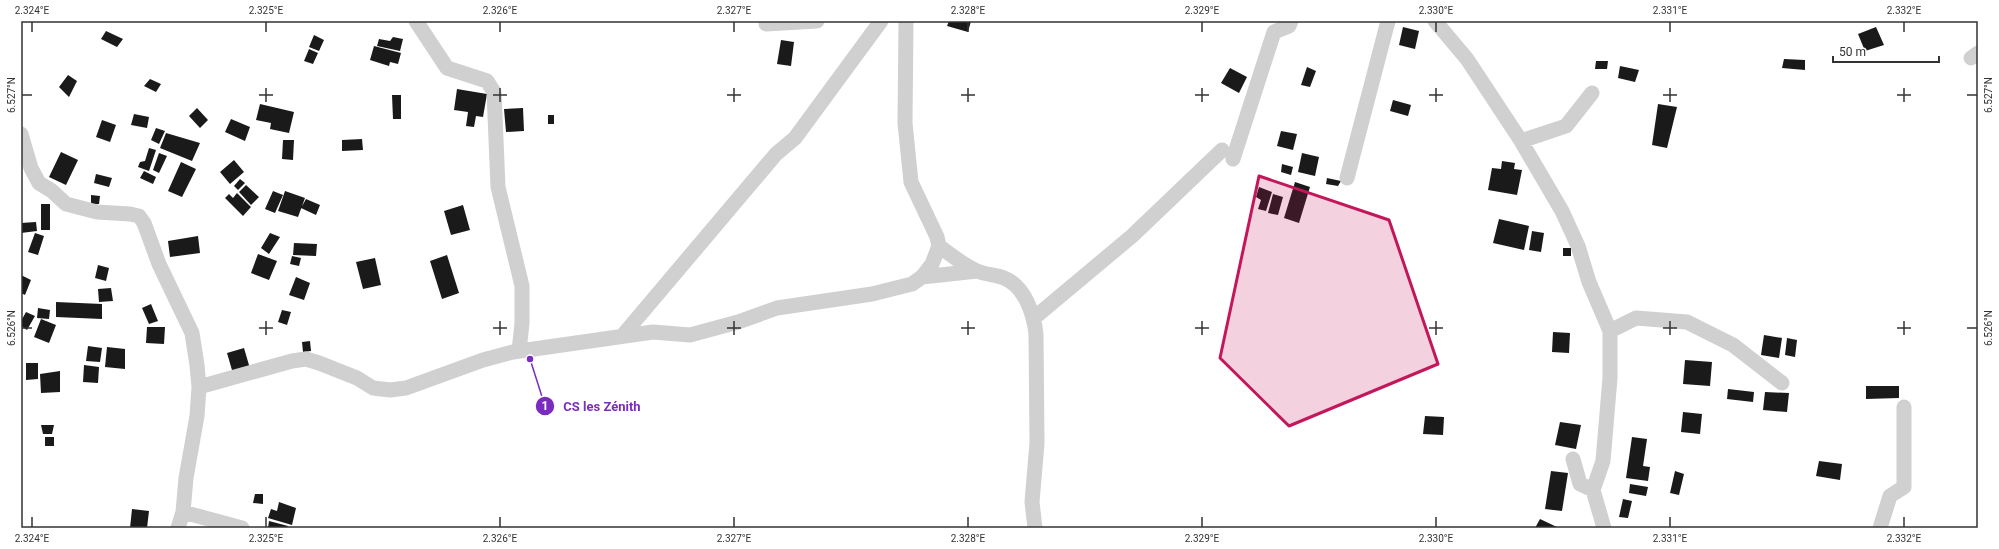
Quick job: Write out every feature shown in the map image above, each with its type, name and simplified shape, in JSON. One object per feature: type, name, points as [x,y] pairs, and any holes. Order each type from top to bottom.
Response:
[{"type":"street","points":[[416,21],[447,68],[487,81],[494,92],[498,187],[522,286],[522,323],[519,351]]},
{"type":"street","points":[[766,24],[817,21]]},
{"type":"street","points":[[624,335],[776,154],[795,138],[880,21]]},
{"type":"street","points":[[199,387],[292,361],[306,359],[356,378],[373,388],[390,390],[406,388],[483,360],[519,351],[653,332],[690,335],[738,322],[777,308],[872,294],[912,284],[922,276],[932,264],[939,246],[937,238],[911,182],[905,123],[906,21]]},
{"type":"street","points":[[1034,318],[1227,155],[1274,32],[1289,26],[1291,21]]},
{"type":"street","points":[[1347,178],[1388,21]]},
{"type":"street","points":[[1435,21],[1467,58],[1521,141],[1562,211],[1578,246],[1590,282],[1610,331],[1610,378],[1603,461],[1594,490],[1604,528]]},
{"type":"street","points":[[1521,141],[1566,126],[1592,93]]},
{"type":"street","points":[[21,134],[31,168],[39,183],[52,191],[66,204],[97,212],[139,216],[144,223],[159,264],[192,333],[199,387],[197,416],[186,478],[183,512],[178,528]]},
{"type":"street","points":[[939,246],[977,271]]},
{"type":"street","points":[[922,276],[977,271],[1005,278],[1013,283],[1028,303],[1034,318],[1037,443],[1032,502],[1035,528]]},
{"type":"street","points":[[1610,331],[1636,318],[1687,322],[1733,345],[1782,382]]},
{"type":"street","points":[[1880,528],[1890,496],[1904,487],[1904,407]]},
{"type":"street","points":[[1573,459],[1580,484],[1594,490]]},
{"type":"street","points":[[183,512],[242,528]]},
{"type":"highlighted area","points":[[1259,176],[1389,220],[1438,364],[1289,426],[1220,358]]},
{"type":"building","points":[[949,21],[971,21],[968,32],[947,26]]},
{"type":"building","points":[[1403,27],[1419,31],[1415,49],[1399,45]]},
{"type":"building","points":[[1876,27],[1884,45],[1865,51],[1858,34]]},
{"type":"building","points":[[106,31],[123,39],[117,47],[101,39]]},
{"type":"building","points":[[314,35],[324,40],[319,51],[309,47]]},
{"type":"building","points":[[393,37],[403,39],[400,51],[377,46],[379,39],[390,41]]},
{"type":"building","points":[[781,40],[794,42],[791,66],[777,64]]},
{"type":"building","points":[[374,46],[401,53],[398,64],[390,62],[389,66],[370,60]]},
{"type":"building","points":[[309,49],[318,53],[313,64],[304,61]]},
{"type":"building","points":[[1784,59],[1805,60],[1805,70],[1782,68]]},
{"type":"building","points":[[1596,61],[1608,61],[1607,69],[1595,69]]},
{"type":"building","points":[[1620,66],[1639,70],[1635,82],[1618,78]]},
{"type":"building","points":[[1307,67],[1316,71],[1310,87],[1301,85]]},
{"type":"building","points":[[1230,68],[1247,77],[1239,93],[1221,83]]},
{"type":"building","points":[[68,75],[77,81],[69,97],[59,87]]},
{"type":"building","points":[[150,79],[161,84],[156,92],[144,86]]},
{"type":"building","points":[[457,89],[487,94],[483,117],[476,116],[474,127],[466,126],[468,112],[454,110]]},
{"type":"building","points":[[392,95],[401,95],[401,119],[393,119]]},
{"type":"building","points":[[1393,100],[1411,105],[1408,116],[1390,111]]},
{"type":"building","points":[[260,104],[294,112],[289,133],[270,129],[271,123],[256,120]]},
{"type":"building","points":[[1658,104],[1677,107],[1667,148],[1652,145]]},
{"type":"building","points":[[197,108],[208,120],[200,128],[189,116]]},
{"type":"building","points":[[523,108],[524,131],[506,132],[504,109]]},
{"type":"building","points":[[134,114],[149,117],[147,128],[131,125]]},
{"type":"building","points":[[548,115],[554,115],[554,124],[548,124]]},
{"type":"building","points":[[231,119],[250,127],[245,141],[225,132]]},
{"type":"building","points":[[102,120],[116,125],[110,142],[96,137]]},
{"type":"building","points":[[156,128],[165,131],[159,144],[151,140]]},
{"type":"building","points":[[1281,131],[1297,134],[1293,150],[1277,146]]},
{"type":"building","points":[[166,133],[200,143],[192,161],[160,148]]},
{"type":"building","points":[[362,139],[363,150],[342,151],[342,140]]},
{"type":"building","points":[[283,140],[294,140],[293,160],[282,159]]},
{"type":"building","points":[[149,148],[156,150],[149,171],[138,167],[140,162],[145,161]]},
{"type":"building","points":[[61,152],[78,160],[66,185],[49,177]]},
{"type":"building","points":[[159,153],[167,156],[159,173],[153,170]]},
{"type":"building","points":[[1302,153],[1319,157],[1315,176],[1298,172]]},
{"type":"building","points":[[234,160],[244,172],[230,184],[220,172]]},
{"type":"building","points":[[1502,161],[1515,163],[1514,169],[1522,170],[1517,195],[1488,190],[1492,168],[1501,169]]},
{"type":"building","points":[[181,162],[196,169],[182,197],[168,191]]},
{"type":"building","points":[[1282,164],[1293,167],[1291,175],[1281,172]]},
{"type":"building","points":[[144,171],[156,177],[153,184],[140,178]]},
{"type":"building","points":[[96,174],[112,178],[109,187],[94,183]]},
{"type":"building","points":[[1327,178],[1341,181],[1338,186],[1326,184]]},
{"type":"building","points":[[240,179],[245,183],[238,190],[234,186]]},
{"type":"building","points":[[1295,182],[1310,187],[1299,223],[1284,218]]},
{"type":"building","points":[[246,185],[259,197],[251,205],[239,192]]},
{"type":"building","points":[[1259,187],[1272,192],[1266,211],[1258,209],[1261,200],[1256,197]]},
{"type":"building","points":[[273,191],[283,195],[275,213],[265,209]]},
{"type":"building","points":[[285,191],[305,198],[298,217],[278,211]]},
{"type":"building","points":[[237,193],[251,207],[243,216],[225,198],[229,194],[233,198]]},
{"type":"building","points":[[1273,194],[1283,197],[1278,215],[1268,213]]},
{"type":"building","points":[[91,195],[100,196],[99,204],[91,204]]},
{"type":"building","points":[[306,199],[320,205],[316,215],[301,208]]},
{"type":"building","points":[[41,204],[50,204],[50,230],[41,230]]},
{"type":"building","points":[[463,205],[470,230],[451,235],[444,211]]},
{"type":"building","points":[[1499,219],[1529,226],[1524,250],[1493,243]]},
{"type":"building","points":[[36,222],[37,231],[21,233],[21,223]]},
{"type":"building","points":[[1532,231],[1544,233],[1541,252],[1529,250]]},
{"type":"building","points":[[35,233],[44,236],[38,255],[28,252]]},
{"type":"building","points":[[270,233],[280,237],[269,254],[261,248]]},
{"type":"building","points":[[198,236],[200,253],[170,257],[168,241]]},
{"type":"building","points":[[294,243],[317,244],[316,256],[293,255]]},
{"type":"building","points":[[1563,248],[1571,248],[1571,256],[1563,256]]},
{"type":"building","points":[[258,254],[277,261],[269,280],[251,273]]},
{"type":"building","points":[[447,255],[459,293],[442,299],[430,261]]},
{"type":"building","points":[[292,256],[301,258],[299,266],[290,264]]},
{"type":"building","points":[[375,258],[381,285],[363,289],[356,262]]},
{"type":"building","points":[[98,265],[109,268],[106,281],[95,278]]},
{"type":"building","points":[[21,275],[31,280],[25,295],[21,293]]},
{"type":"building","points":[[296,277],[310,283],[304,300],[289,295]]},
{"type":"building","points":[[111,288],[113,301],[99,302],[98,289]]},
{"type":"building","points":[[56,302],[102,304],[102,319],[56,317]]},
{"type":"building","points":[[151,304],[158,321],[149,324],[142,308]]},
{"type":"building","points":[[38,308],[50,310],[49,319],[37,318]]},
{"type":"building","points":[[282,310],[291,312],[287,325],[278,322]]},
{"type":"building","points":[[26,312],[35,316],[27,330],[21,326],[21,321]]},
{"type":"building","points":[[41,319],[56,325],[49,343],[34,337]]},
{"type":"building","points":[[147,327],[165,327],[164,344],[146,343]]},
{"type":"building","points":[[1553,332],[1570,333],[1569,353],[1552,352]]},
{"type":"building","points":[[1764,335],[1782,338],[1779,358],[1761,355]]},
{"type":"building","points":[[1787,338],[1797,340],[1795,357],[1785,355]]},
{"type":"building","points":[[310,341],[311,351],[303,352],[302,342]]},
{"type":"building","points":[[88,346],[102,348],[100,362],[86,361]]},
{"type":"building","points":[[107,347],[125,349],[125,369],[105,367]]},
{"type":"building","points":[[244,348],[251,372],[234,377],[227,353]]},
{"type":"building","points":[[1685,360],[1712,362],[1710,386],[1683,384]]},
{"type":"building","points":[[26,363],[38,363],[38,379],[26,380]]},
{"type":"building","points":[[84,365],[99,367],[98,383],[83,382]]},
{"type":"building","points":[[60,371],[60,392],[41,393],[40,374]]},
{"type":"building","points":[[1866,386],[1899,386],[1899,398],[1866,399]]},
{"type":"building","points":[[1728,389],[1754,392],[1753,402],[1727,399]]},
{"type":"building","points":[[1765,392],[1789,393],[1787,412],[1763,410]]},
{"type":"building","points":[[1683,412],[1702,414],[1700,434],[1681,432]]},
{"type":"building","points":[[1425,416],[1444,417],[1443,435],[1423,434]]},
{"type":"building","points":[[1560,422],[1581,425],[1576,449],[1555,445]]},
{"type":"building","points":[[41,425],[54,425],[52,434],[43,434]]},
{"type":"building","points":[[45,437],[54,437],[54,446],[45,446]]},
{"type":"building","points":[[1632,437],[1647,439],[1643,466],[1650,467],[1648,481],[1626,478]]},
{"type":"building","points":[[1819,461],[1842,464],[1840,480],[1816,476]]},
{"type":"building","points":[[1551,471],[1568,473],[1562,511],[1545,509]]},
{"type":"building","points":[[1675,471],[1684,474],[1679,495],[1670,493]]},
{"type":"building","points":[[1630,484],[1648,487],[1646,496],[1629,493]]},
{"type":"building","points":[[255,494],[263,494],[263,504],[253,503]]},
{"type":"building","points":[[1623,499],[1632,501],[1628,518],[1619,517]]},
{"type":"building","points":[[279,502],[296,508],[292,525],[268,518],[271,509],[277,511]]},
{"type":"building","points":[[132,509],[149,511],[147,528],[130,528]]},
{"type":"building","points":[[1540,519],[1559,528],[1535,528]]},
{"type":"building","points":[[269,521],[288,526],[287,528],[268,528]]},
{"type":"place","name":"CS les Zénith","points":[[530,359]]}]
